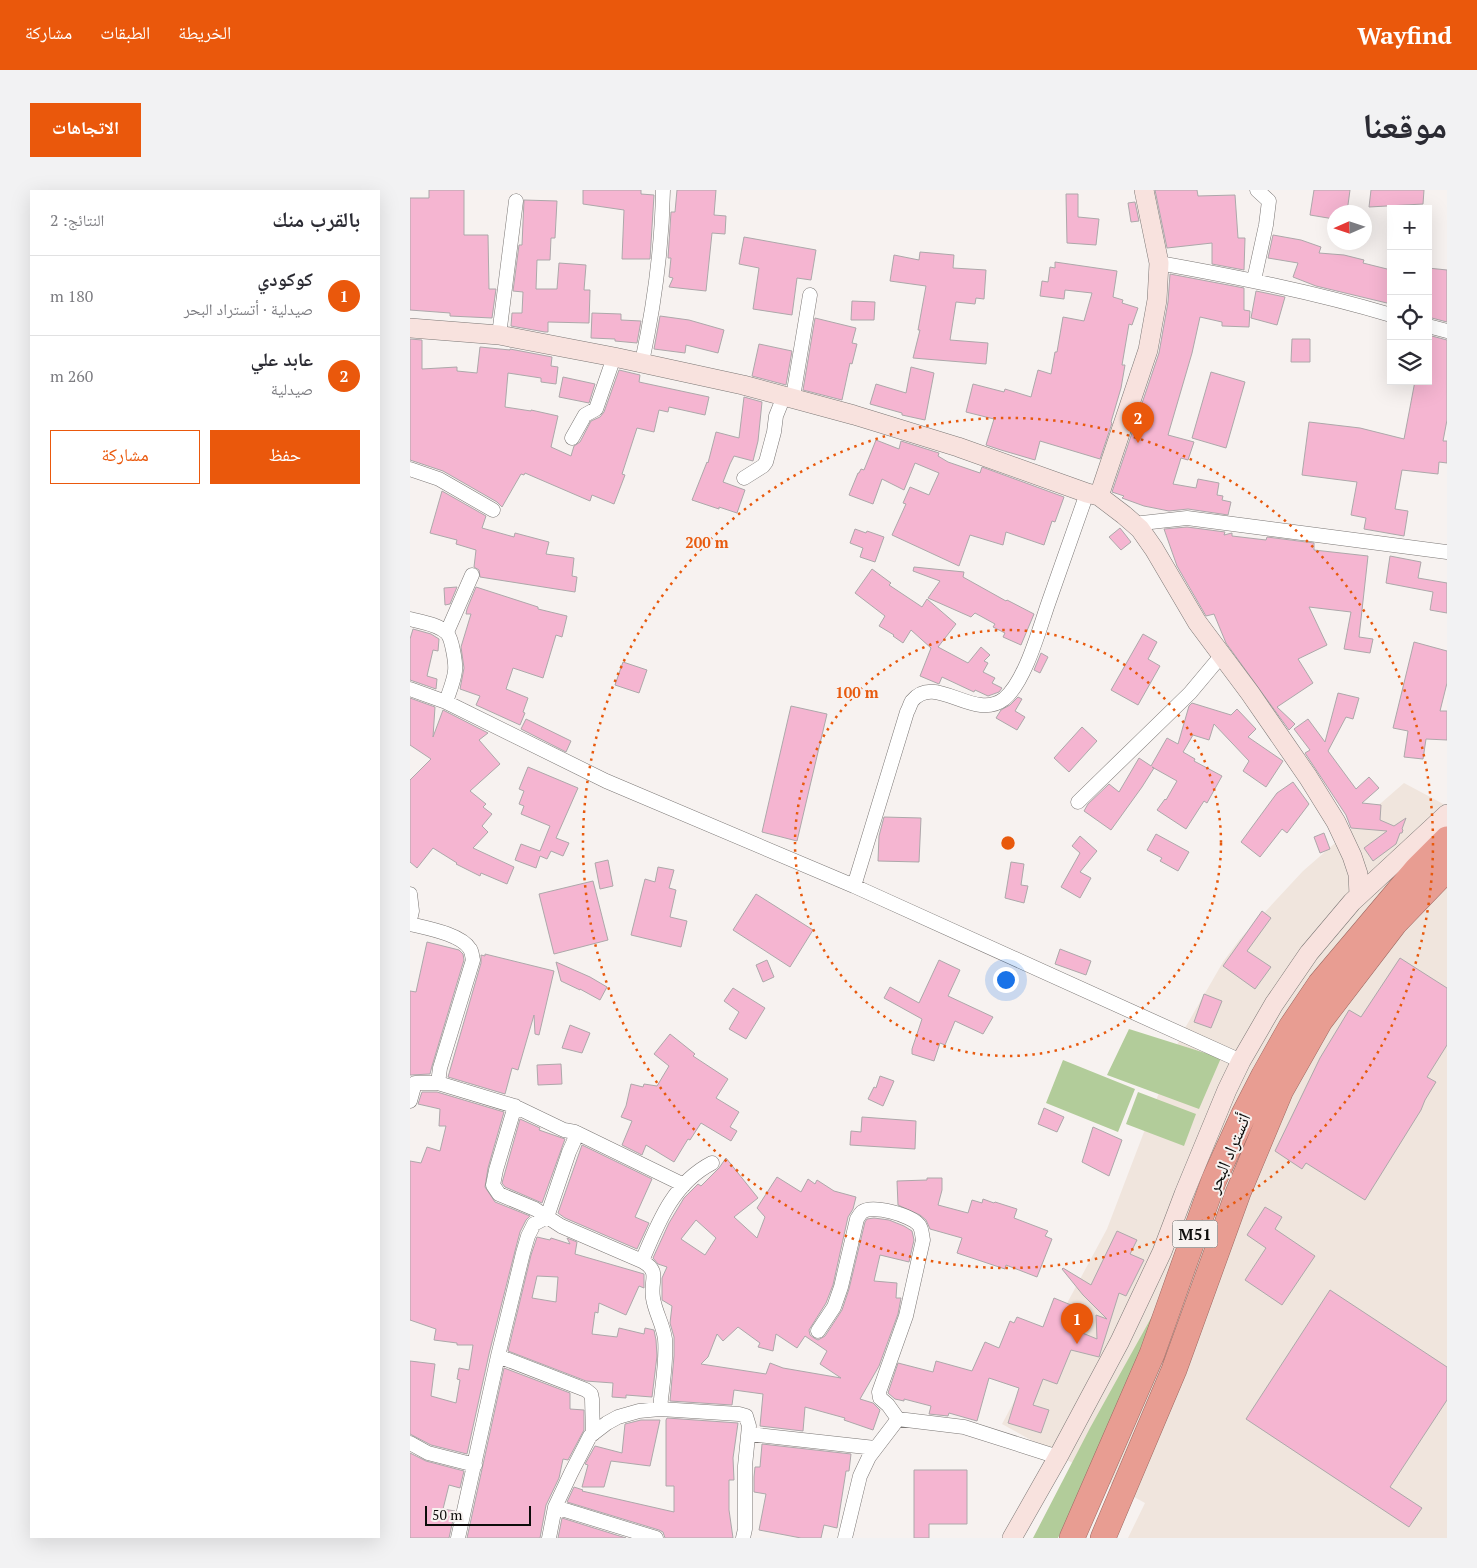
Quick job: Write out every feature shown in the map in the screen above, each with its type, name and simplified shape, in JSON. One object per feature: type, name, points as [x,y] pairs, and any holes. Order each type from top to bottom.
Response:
[{"type":"highway","name":"أتستراد البحر","points":[[1072,1538],[1152,1354],[1214,1180],[1264,1075],[1291,1027],[1320,984],[1417,869],[1447,839]]},
{"type":"highway","name":"أتستراد البحر","points":[[1103,1538],[1174,1370],[1238,1193],[1281,1090],[1320,1021],[1395,924],[1447,868]]},
{"type":"street","points":[[642,362],[650,324],[661,238],[664,190]]},
{"type":"street","points":[[854,886],[912,701],[926,692],[937,692],[984,707],[995,705],[1014,689],[1028,660],[1148,350],[1157,300],[1158,263],[1144,190]]},
{"type":"street","points":[[1254,280],[1266,225],[1269,201],[1257,190]]},
{"type":"street","points":[[499,335],[516,201]]},
{"type":"street","points":[[1158,263],[1254,280],[1387,314]]},
{"type":"street","points":[[744,478],[755,472],[766,462],[772,442],[776,416],[789,396],[810,295]]},
{"type":"street","points":[[1432,327],[1447,331]]},
{"type":"street","points":[[410,328],[499,335],[642,362],[789,396],[958,447],[1093,494],[1140,530],[1154,549],[1197,622],[1308,777],[1336,822],[1352,856],[1358,874],[1359,895]]},
{"type":"street","points":[[572,438],[585,415],[596,409],[614,357]]},
{"type":"street","points":[[410,469],[440,479],[493,510]]},
{"type":"street","points":[[1134,524],[1187,518],[1447,552]]},
{"type":"street","points":[[447,632],[472,575]]},
{"type":"street","points":[[410,619],[437,626],[447,632],[450,638],[455,671],[446,702]]},
{"type":"street","points":[[1078,802],[1190,693],[1221,656]]},
{"type":"street","points":[[410,689],[446,702],[606,781],[854,886],[1241,1061]]},
{"type":"street","points":[[1012,1538],[1120,1341],[1162,1252],[1187,1185],[1227,1090],[1241,1061],[1274,1004],[1309,953],[1359,895],[1447,814]]},
{"type":"street","points":[[410,894],[412,911],[410,920]]},
{"type":"street","points":[[410,924],[462,940],[472,950],[473,960],[440,1068],[438,1083]]},
{"type":"street","points":[[410,1101],[415,1083],[438,1083],[515,1106],[564,1130],[575,1132],[684,1185]]},
{"type":"street","points":[[515,1106],[493,1185],[499,1194],[535,1209],[561,1226],[651,1266],[654,1272],[654,1308],[665,1338],[660,1409]]},
{"type":"street","points":[[458,1538],[498,1356],[528,1236],[534,1224],[547,1217],[574,1141],[575,1132]]},
{"type":"street","points":[[642,1261],[664,1210],[684,1185],[700,1170],[712,1163]]},
{"type":"street","points":[[818,1331],[834,1307],[841,1287],[857,1219],[862,1212],[870,1209],[907,1216],[918,1224],[923,1240],[906,1316],[879,1392],[880,1398],[888,1404],[898,1419],[964,1427],[1058,1457]]},
{"type":"street","points":[[498,1356],[586,1390],[591,1394],[593,1434]]},
{"type":"street","points":[[549,1538],[555,1507],[590,1436],[618,1417],[639,1411],[660,1409],[746,1416],[749,1434],[743,1538]]},
{"type":"street","points":[[845,1538],[860,1476],[875,1448],[898,1419]]},
{"type":"street","points":[[749,1434],[875,1448]]},
{"type":"street","points":[[410,1443],[428,1453],[475,1465]]},
{"type":"street","points":[[555,1507],[656,1538]]},
{"type":"shaded area","points":[[1404,783],[1447,806],[1447,1538],[1128,1538],[1145,1503],[1002,1424],[1107,1229],[1181,1035],[1223,962],[1240,939],[1303,871]]},
{"type":"green space","points":[[1129,1029],[1221,1058],[1199,1109],[1107,1075]]},
{"type":"green space","points":[[1063,1060],[1135,1089],[1118,1132],[1046,1103]]},
{"type":"green space","points":[[1138,1092],[1196,1114],[1184,1146],[1126,1124]]},
{"type":"green space","points":[[1161,1300],[1099,1455],[1058,1538],[1033,1538],[1090,1428]]},
{"type":"building","points":[[429,190],[464,190],[464,235],[488,235],[489,289],[496,289],[492,318],[450,316],[450,313],[410,310],[410,198],[429,198]]},
{"type":"building","points":[[583,190],[641,190],[641,194],[654,195],[650,259],[622,259],[624,210],[583,204]]},
{"type":"building","points":[[677,190],[716,190],[714,215],[726,216],[725,234],[712,233],[706,291],[669,287],[673,278],[669,277],[671,258],[668,258],[671,212],[675,212]]},
{"type":"building","points":[[1155,190],[1197,190],[1198,196],[1235,195],[1238,238],[1245,238],[1244,270],[1212,264],[1212,243],[1167,248]]},
{"type":"building","points":[[1314,190],[1350,190],[1348,205],[1327,205],[1327,218],[1310,215]]},
{"type":"building","points":[[1371,190],[1424,190],[1423,204],[1372,207],[1372,205],[1369,205]]},
{"type":"building","points":[[1066,194],[1078,194],[1078,217],[1099,219],[1096,245],[1067,243]]},
{"type":"building","points":[[524,200],[557,201],[555,238],[551,238],[550,260],[537,260],[536,289],[557,289],[559,263],[586,265],[584,290],[590,290],[589,323],[548,322],[548,332],[511,326],[512,313],[522,313],[523,292],[513,291],[519,245],[522,245]]},
{"type":"building","points":[[1135,202],[1139,221],[1131,222],[1128,203]]},
{"type":"building","points":[[1273,235],[1301,240],[1321,247],[1319,253],[1344,255],[1364,260],[1363,263],[1387,269],[1387,303],[1316,286],[1293,277],[1298,263],[1268,258]]},
{"type":"building","points":[[744,237],[816,250],[811,280],[797,278],[792,315],[753,309],[759,268],[739,264]]},
{"type":"building","points":[[920,252],[954,255],[953,268],[986,270],[984,299],[976,298],[975,304],[956,302],[950,340],[988,343],[986,364],[913,358],[920,330],[918,330],[926,286],[890,281],[894,255],[919,260]]},
{"type":"building","points":[[1055,262],[1117,271],[1113,297],[1123,300],[1122,303],[1138,308],[1132,325],[1129,324],[1122,365],[1125,365],[1121,388],[1100,459],[1040,441],[1035,460],[986,445],[994,419],[966,412],[973,384],[1004,392],[1005,389],[1031,397],[1038,370],[1051,374],[1063,317],[1084,321],[1092,293],[1065,290],[1064,299],[1040,296],[1042,281],[1048,282],[1050,267],[1055,268]]},
{"type":"building","points":[[1432,268],[1447,270],[1447,322],[1432,318]]},
{"type":"building","points":[[1170,274],[1244,288],[1244,310],[1250,311],[1249,327],[1222,326],[1222,322],[1200,317],[1192,353],[1168,435],[1194,442],[1188,460],[1181,458],[1173,484],[1196,488],[1198,479],[1219,483],[1217,495],[1223,496],[1222,500],[1231,502],[1228,515],[1188,509],[1169,511],[1144,506],[1112,492],[1159,353],[1168,302]]},
{"type":"building","points":[[1256,291],[1285,297],[1277,325],[1251,318]]},
{"type":"building","points":[[852,301],[875,302],[874,320],[851,320]]},
{"type":"building","points":[[592,313],[621,314],[621,320],[641,321],[637,343],[615,341],[615,339],[591,338]]},
{"type":"building","points":[[660,316],[689,320],[724,330],[718,353],[686,345],[685,353],[654,349]]},
{"type":"building","points":[[815,318],[856,328],[852,343],[857,344],[852,364],[850,363],[842,400],[803,390]]},
{"type":"building","points":[[1432,336],[1447,340],[1447,420],[1443,441],[1447,441],[1447,463],[1439,462],[1438,474],[1402,470],[1395,509],[1408,511],[1404,536],[1364,529],[1366,518],[1351,515],[1357,482],[1302,475],[1309,422],[1360,428],[1404,439],[1414,385],[1432,385]]},
{"type":"building","points":[[410,339],[422,340],[422,369],[457,367],[457,371],[477,373],[480,347],[510,349],[552,357],[551,366],[558,367],[556,384],[541,382],[541,378],[508,373],[505,407],[558,416],[551,447],[571,456],[574,446],[580,442],[591,421],[600,417],[604,412],[619,370],[640,375],[639,382],[709,397],[705,415],[669,407],[668,412],[659,410],[654,432],[637,428],[622,474],[625,475],[614,504],[592,495],[590,501],[525,473],[524,475],[521,474],[502,507],[497,502],[443,471],[410,460]]},
{"type":"building","points":[[1292,339],[1310,339],[1310,362],[1291,362]]},
{"type":"building","points":[[759,344],[792,351],[786,385],[752,376]]},
{"type":"building","points":[[911,367],[934,373],[925,420],[902,415],[902,413],[870,404],[876,384],[906,393]]},
{"type":"building","points":[[1211,372],[1245,382],[1226,448],[1192,438]]},
{"type":"building","points":[[563,377],[595,384],[589,403],[559,397]]},
{"type":"building","points":[[744,397],[762,402],[758,441],[753,461],[734,456],[723,482],[745,490],[737,513],[692,500],[708,463],[716,432],[739,438]]},
{"type":"building","points":[[876,440],[899,449],[901,441],[939,453],[938,456],[948,462],[980,473],[982,467],[1064,497],[1055,522],[1052,521],[1044,545],[1006,532],[1003,545],[970,535],[959,566],[892,535],[906,504],[903,503],[910,487],[929,495],[939,473],[915,463],[904,490],[882,479],[873,504],[849,495],[858,473],[861,469],[864,470]]},
{"type":"building","points":[[442,491],[486,516],[482,528],[514,537],[515,533],[549,542],[546,554],[574,558],[572,576],[577,577],[575,592],[480,577],[479,570],[474,567],[476,550],[456,544],[457,540],[430,533]]},
{"type":"building","points":[[1187,527],[1225,532],[1224,535],[1232,533],[1232,536],[1266,540],[1267,537],[1314,543],[1314,550],[1368,556],[1359,637],[1373,639],[1370,653],[1344,649],[1351,612],[1309,607],[1327,645],[1298,659],[1313,683],[1277,707],[1295,724],[1289,730],[1226,643],[1214,614],[1206,616],[1177,566],[1164,529]]},
{"type":"building","points":[[1120,528],[1131,542],[1121,550],[1109,537]]},
{"type":"building","points":[[855,529],[884,537],[875,562],[860,557],[863,548],[850,543]]},
{"type":"building","points":[[1390,556],[1421,562],[1418,578],[1447,583],[1447,613],[1430,610],[1433,592],[1386,583]]},
{"type":"building","points":[[914,567],[964,572],[963,577],[1034,614],[1021,645],[1003,637],[1005,633],[993,627],[995,624],[975,613],[971,617],[928,598],[940,581],[913,571]]},
{"type":"building","points":[[872,569],[891,583],[889,585],[922,607],[927,599],[956,624],[938,647],[968,663],[981,647],[990,655],[984,661],[988,663],[983,672],[995,678],[992,683],[1002,688],[999,692],[988,696],[975,690],[974,692],[942,677],[939,684],[920,676],[931,648],[911,630],[903,643],[879,626],[885,616],[855,593]]},
{"type":"building","points":[[457,587],[450,604],[445,605],[444,588]]},
{"type":"building","points":[[476,587],[538,607],[538,609],[567,616],[562,637],[556,635],[543,678],[513,668],[506,689],[528,698],[520,725],[476,705],[480,696],[460,689],[464,668],[461,647],[471,614],[466,614]]},
{"type":"building","points":[[413,629],[431,634],[439,639],[438,651],[433,650],[427,676],[437,679],[436,689],[410,680],[410,639]]},
{"type":"building","points":[[1143,634],[1157,642],[1148,659],[1160,666],[1138,705],[1111,690]]},
{"type":"building","points":[[1414,642],[1447,651],[1447,683],[1440,711],[1447,711],[1447,740],[1426,739],[1423,759],[1404,757],[1408,731],[1393,728]]},
{"type":"building","points":[[1041,653],[1048,657],[1040,673],[1034,670]]},
{"type":"building","points":[[623,662],[647,670],[639,693],[615,685]]},
{"type":"building","points":[[1338,693],[1359,698],[1353,719],[1346,717],[1328,751],[1356,789],[1369,777],[1379,788],[1362,803],[1381,805],[1380,820],[1394,826],[1406,818],[1402,833],[1400,833],[1396,844],[1373,861],[1364,848],[1387,831],[1351,828],[1346,815],[1305,753],[1310,750],[1294,729],[1308,719],[1325,742]]},
{"type":"building","points":[[1018,697],[1022,699],[1015,711],[1025,717],[1017,730],[996,718],[1001,710]]},
{"type":"building","points":[[410,698],[435,707],[433,737],[443,710],[488,733],[479,740],[500,764],[470,791],[486,804],[483,807],[492,814],[482,826],[488,832],[473,848],[514,867],[507,884],[481,873],[480,876],[456,864],[433,848],[417,868],[410,862],[410,780],[431,759],[410,745]]},
{"type":"building","points":[[1192,703],[1231,715],[1237,709],[1256,729],[1248,737],[1283,761],[1266,787],[1243,771],[1249,761],[1214,724],[1209,740],[1193,735],[1183,752],[1195,759],[1194,761],[1222,776],[1207,803],[1204,801],[1186,829],[1157,810],[1166,800],[1177,781],[1154,768],[1111,830],[1084,811],[1088,804],[1109,784],[1119,792],[1139,758],[1151,766],[1167,738],[1178,744],[1189,706]]},
{"type":"building","points":[[791,706],[827,714],[797,841],[762,832]]},
{"type":"building","points":[[526,719],[571,741],[566,752],[521,729]]},
{"type":"building","points":[[1082,727],[1097,741],[1069,772],[1054,758]]},
{"type":"building","points":[[528,767],[578,788],[556,838],[569,843],[563,856],[551,851],[547,859],[540,856],[536,868],[515,860],[521,844],[540,851],[550,826],[521,814],[524,806],[519,804],[524,791],[519,789]]},
{"type":"building","points":[[1293,782],[1309,804],[1287,833],[1282,829],[1260,857],[1241,842],[1277,793]]},
{"type":"building","points":[[884,817],[921,818],[919,862],[878,861],[879,836]]},
{"type":"building","points":[[1324,833],[1330,849],[1320,853],[1314,837]]},
{"type":"building","points":[[1156,834],[1189,852],[1178,871],[1160,861],[1162,858],[1147,850]]},
{"type":"building","points":[[1080,836],[1097,851],[1080,872],[1091,878],[1080,898],[1061,887],[1080,853],[1072,846]]},
{"type":"building","points":[[608,860],[613,886],[600,889],[595,863]]},
{"type":"building","points":[[1011,862],[1024,864],[1021,885],[1028,886],[1024,903],[1005,898]]},
{"type":"building","points":[[658,867],[674,870],[669,888],[676,890],[670,917],[687,921],[681,947],[631,935],[645,879],[655,882]]},
{"type":"building","points":[[593,881],[608,940],[554,954],[539,894]]},
{"type":"building","points":[[756,894],[813,930],[790,967],[733,930]]},
{"type":"building","points":[[1262,911],[1271,918],[1247,951],[1271,967],[1255,989],[1223,966]]},
{"type":"building","points":[[427,942],[459,950],[463,954],[464,960],[430,1074],[410,1075],[410,991],[416,992]]},
{"type":"building","points":[[1060,949],[1091,961],[1086,975],[1055,964]]},
{"type":"building","points":[[485,954],[554,971],[539,1035],[535,1034],[534,1015],[518,1070],[512,1068],[505,1094],[448,1077],[481,963],[481,955],[485,956]]},
{"type":"building","points":[[1400,958],[1447,988],[1447,1045],[1427,1077],[1436,1082],[1421,1110],[1365,1200],[1306,1163],[1302,1169],[1275,1151],[1320,1058],[1349,1010],[1361,1017]]},
{"type":"building","points":[[767,960],[774,977],[763,982],[756,965]]},
{"type":"building","points":[[939,960],[960,970],[948,996],[993,1017],[983,1034],[955,1021],[945,1045],[940,1043],[934,1061],[912,1054],[922,1019],[884,998],[890,987],[919,1003]]},
{"type":"building","points":[[556,962],[607,987],[600,1000],[561,981]]},
{"type":"building","points":[[733,988],[765,1008],[746,1039],[729,1029],[739,1012],[724,1001]]},
{"type":"building","points":[[1204,994],[1222,1001],[1211,1028],[1194,1022]]},
{"type":"building","points":[[570,1025],[590,1033],[582,1053],[562,1048]]},
{"type":"building","points":[[670,1034],[695,1054],[693,1056],[728,1079],[716,1098],[739,1112],[730,1127],[737,1131],[731,1141],[701,1123],[690,1140],[688,1139],[674,1162],[646,1145],[642,1155],[622,1145],[632,1121],[621,1117],[626,1106],[631,1084],[643,1087],[644,1084],[657,1086],[669,1066],[654,1054]]},
{"type":"building","points":[[561,1064],[562,1084],[538,1085],[537,1065]]},
{"type":"building","points":[[880,1076],[894,1081],[883,1106],[868,1099],[874,1087],[876,1088]]},
{"type":"building","points":[[422,1092],[437,1092],[504,1112],[488,1168],[485,1187],[495,1202],[530,1216],[520,1232],[489,1354],[467,1454],[431,1445],[410,1434],[410,1361],[435,1364],[431,1396],[456,1403],[460,1380],[457,1379],[459,1368],[469,1370],[473,1345],[457,1345],[457,1343],[434,1340],[436,1329],[410,1320],[410,1161],[421,1163],[427,1147],[440,1151],[446,1126],[439,1126],[440,1109],[418,1104]]},
{"type":"building","points":[[1044,1108],[1064,1117],[1057,1132],[1038,1124]]},
{"type":"building","points":[[862,1117],[916,1121],[915,1149],[850,1145],[851,1131],[861,1132]]},
{"type":"building","points":[[520,1119],[540,1128],[539,1130],[565,1139],[542,1203],[505,1187],[502,1183]]},
{"type":"building","points":[[1093,1127],[1122,1140],[1109,1176],[1082,1162]]},
{"type":"building","points":[[582,1145],[652,1179],[635,1217],[649,1223],[637,1249],[565,1218],[558,1213]]},
{"type":"building","points":[[726,1158],[758,1198],[734,1217],[757,1238],[765,1217],[757,1208],[777,1177],[801,1192],[808,1179],[815,1184],[817,1180],[834,1191],[856,1197],[853,1209],[848,1217],[833,1285],[826,1303],[809,1330],[810,1335],[818,1340],[825,1336],[842,1310],[867,1219],[889,1220],[912,1231],[914,1240],[909,1262],[880,1255],[874,1281],[897,1283],[896,1298],[901,1298],[898,1314],[879,1366],[860,1399],[873,1403],[880,1410],[873,1430],[844,1420],[845,1418],[805,1407],[803,1431],[760,1426],[763,1394],[734,1390],[732,1405],[670,1401],[674,1356],[674,1337],[670,1323],[672,1306],[662,1300],[662,1278],[667,1267],[658,1264],[653,1258],[669,1223],[684,1198],[698,1184],[701,1186]],"holes":[[[696,1220],[716,1238],[705,1255],[681,1239]],[[738,1327],[760,1343],[758,1347],[773,1351],[776,1334],[797,1348],[805,1336],[827,1351],[820,1364],[841,1378],[783,1368],[770,1363],[766,1374],[701,1364],[708,1357],[717,1334],[723,1341]]]},
{"type":"building","points":[[927,1178],[942,1178],[942,1190],[938,1205],[968,1213],[972,1200],[982,1203],[983,1199],[1017,1209],[1014,1218],[1048,1231],[1045,1236],[1052,1239],[1037,1277],[1006,1265],[1005,1269],[957,1253],[962,1238],[930,1229],[926,1220],[920,1215],[898,1205],[897,1181],[927,1180]]},
{"type":"building","points":[[1265,1207],[1282,1217],[1275,1229],[1315,1256],[1282,1305],[1245,1280],[1266,1248],[1247,1235]]},
{"type":"building","points":[[1117,1231],[1137,1240],[1130,1254],[1144,1260],[1126,1296],[1119,1293],[1099,1357],[1071,1350],[1057,1384],[1043,1379],[1033,1405],[1049,1410],[1041,1433],[1008,1423],[1019,1388],[989,1378],[977,1421],[949,1413],[948,1416],[929,1414],[931,1406],[904,1399],[904,1401],[895,1399],[888,1393],[898,1363],[933,1372],[936,1361],[972,1371],[985,1342],[999,1348],[1010,1321],[1014,1323],[1017,1317],[1043,1327],[1054,1298],[1071,1305],[1063,1325],[1097,1339],[1096,1315],[1107,1319],[1083,1295],[1062,1269],[1091,1285]]},
{"type":"building","points":[[537,1237],[550,1240],[551,1238],[570,1244],[567,1238],[577,1242],[575,1254],[644,1274],[644,1288],[639,1286],[626,1315],[599,1303],[598,1313],[595,1312],[592,1334],[617,1337],[619,1328],[644,1334],[645,1328],[654,1330],[657,1356],[652,1397],[626,1395],[626,1398],[612,1397],[613,1383],[586,1381],[508,1351]],"holes":[[[537,1276],[558,1277],[556,1302],[532,1298]]]},
{"type":"building","points":[[1330,1290],[1447,1367],[1447,1400],[1390,1487],[1422,1508],[1409,1527],[1246,1419]]},
{"type":"building","points":[[504,1368],[570,1393],[570,1409],[584,1410],[584,1430],[568,1460],[563,1459],[559,1478],[546,1505],[540,1538],[467,1538]]},
{"type":"building","points":[[667,1418],[738,1423],[733,1458],[734,1480],[729,1480],[729,1510],[733,1538],[665,1538],[663,1532],[659,1530],[567,1502],[574,1487],[582,1491],[674,1512],[674,1486],[666,1486]]},
{"type":"building","points":[[641,1420],[660,1420],[650,1466],[611,1461],[604,1487],[582,1487],[588,1465],[585,1464],[595,1446],[622,1453],[625,1424]]},
{"type":"building","points":[[762,1444],[851,1454],[849,1471],[846,1471],[837,1528],[824,1525],[821,1538],[801,1538],[759,1530],[766,1494],[754,1492],[754,1477],[755,1467],[760,1467]]},
{"type":"building","points":[[410,1453],[426,1461],[464,1471],[460,1488],[449,1485],[443,1509],[455,1511],[449,1538],[410,1538]]},
{"type":"building","points":[[914,1470],[967,1470],[967,1524],[929,1524],[929,1538],[914,1538]]},
{"type":"building","points":[[562,1518],[626,1538],[558,1538]]},
{"type":"place","name":"عابد علي","points":[[1138,443]]},
{"type":"place","name":"كوكودي","points":[[1077,1344]]}]
